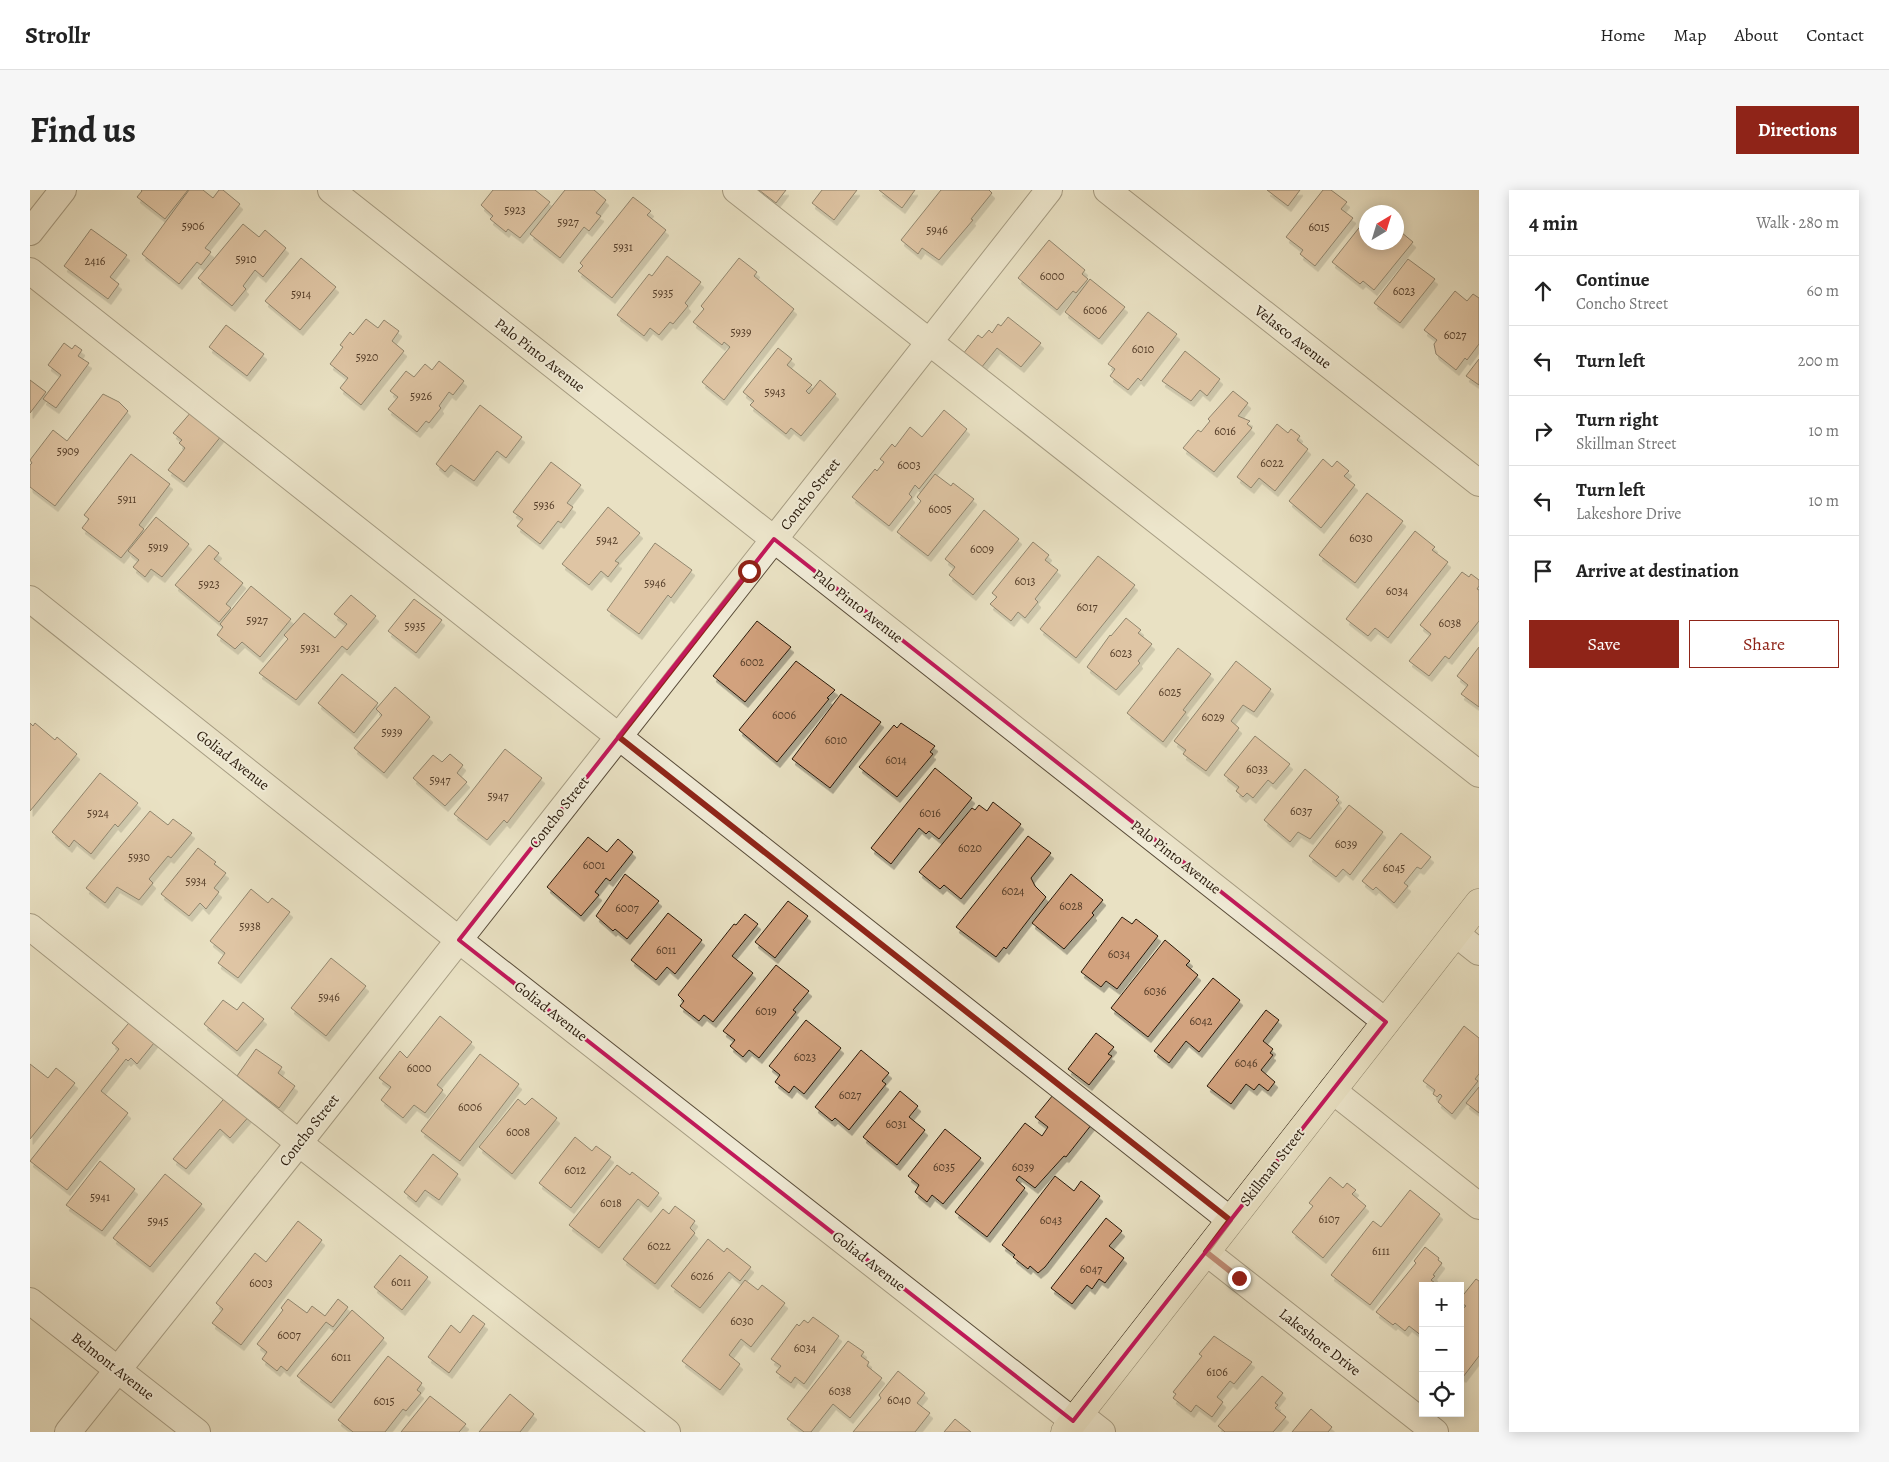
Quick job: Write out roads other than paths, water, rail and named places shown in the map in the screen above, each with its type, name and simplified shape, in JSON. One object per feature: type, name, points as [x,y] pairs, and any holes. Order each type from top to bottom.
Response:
[{"type":"main road","name":"Skillman Street","points":[[1072,1422],[1479,902]]},
{"type":"street","points":[[30,232],[63,190]]},
{"type":"street","name":"Palo Pinto Avenue","points":[[331,190],[1386,1022]]},
{"type":"street","points":[[736,190],[1479,774]]},
{"type":"street","name":"Concho Street","points":[[68,1432],[299,1143],[1049,190]]},
{"type":"street","name":"Velasco Avenue","points":[[1107,190],[1479,484]]},
{"type":"street","points":[[30,271],[1230,1220]]},
{"type":"street","name":"Goliad Avenue","points":[[30,599],[459,940],[1072,1422],[1102,1432]]},
{"type":"street","points":[[30,927],[299,1143],[667,1432]]},
{"type":"street","points":[[1455,934],[1479,952]]},
{"type":"street","points":[[1332,1090],[1479,1206]]},
{"type":"street","name":"Lakeshore Drive","points":[[1206,1252],[1435,1432]]},
{"type":"street","name":"Belmont Avenue","points":[[30,1301],[197,1432]]}]
